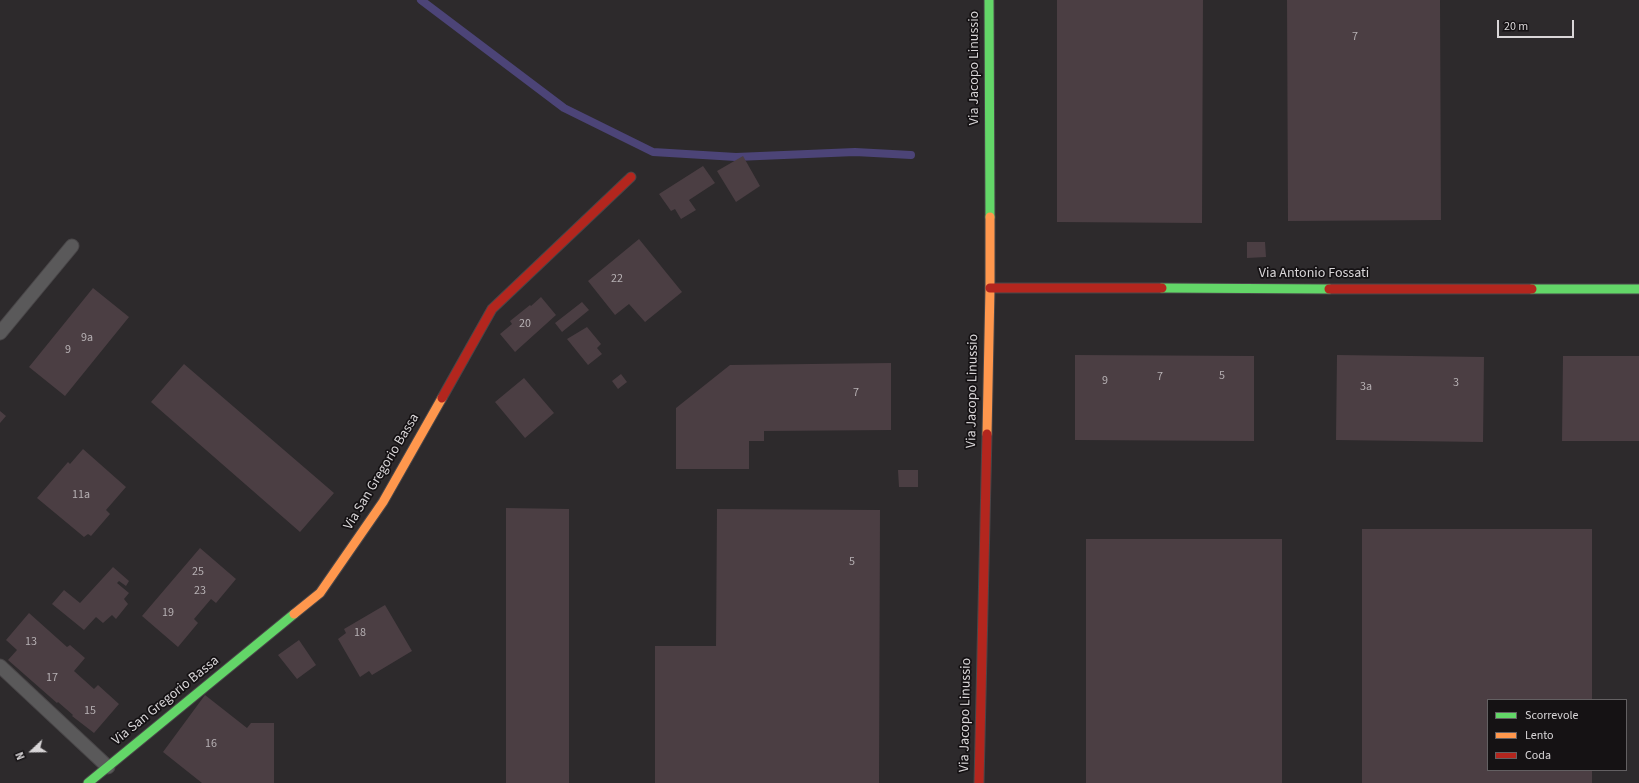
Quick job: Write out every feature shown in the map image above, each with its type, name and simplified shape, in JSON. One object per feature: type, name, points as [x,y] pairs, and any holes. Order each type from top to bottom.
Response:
[{"type":"street","name":"Via Jacopo Linussio","points":[[979,783],[990,288],[989,0]]},
{"type":"street","name":"Via San Gregorio Bassa","points":[[88,783],[320,593],[383,502],[492,309],[631,177]]},
{"type":"street","name":"Via Antonio Fossati","points":[[990,288],[1639,289]]},
{"type":"lane","points":[[0,333],[72,246]]},
{"type":"lane","points":[[0,666],[108,767]]},
{"type":"building","points":[[1057,0],[1203,0],[1202,223],[1057,222]]},
{"type":"building","points":[[1287,0],[1440,0],[1441,220],[1288,221]]},
{"type":"building","points":[[743,156],[760,186],[736,202],[717,171]]},
{"type":"building","points":[[703,166],[715,183],[689,200],[696,210],[681,219],[675,209],[671,211],[659,194]]},
{"type":"building","points":[[639,239],[682,292],[645,322],[629,304],[615,315],[588,281]]},
{"type":"building","points":[[1247,242],[1265,242],[1266,257],[1247,258]]},
{"type":"building","points":[[93,288],[129,317],[65,396],[29,367]]},
{"type":"building","points":[[541,297],[556,315],[515,352],[500,334],[512,324],[510,321]]},
{"type":"building","points":[[582,302],[589,310],[562,332],[555,323]]},
{"type":"building","points":[[587,327],[601,344],[597,348],[602,354],[588,365],[567,339]]},
{"type":"building","points":[[1075,355],[1254,356],[1254,441],[1075,440]]},
{"type":"building","points":[[1337,355],[1484,357],[1483,442],[1336,440]]},
{"type":"building","points":[[1563,356],[1639,356],[1639,441],[1562,441]]},
{"type":"building","points":[[891,363],[891,430],[764,431],[764,441],[749,441],[749,469],[676,469],[676,408],[730,365]]},
{"type":"building","points":[[184,364],[334,493],[300,532],[151,402]]},
{"type":"building","points":[[621,374],[627,382],[618,389],[612,381]]},
{"type":"building","points":[[524,378],[554,413],[525,438],[495,402]]},
{"type":"building","points":[[0,411],[6,416],[0,423]]},
{"type":"building","points":[[83,449],[126,487],[106,510],[110,514],[91,536],[88,534],[84,537],[37,498],[68,462],[70,464]]},
{"type":"building","points":[[898,470],[918,470],[918,487],[899,487]]},
{"type":"building","points":[[506,508],[569,509],[569,783],[506,783]]},
{"type":"building","points":[[717,509],[880,510],[879,783],[655,783],[655,646],[716,646]]},
{"type":"building","points":[[1362,529],[1592,529],[1592,699],[1487,699],[1487,771],[1592,771],[1592,783],[1362,783]]},
{"type":"building","points":[[1086,539],[1282,539],[1282,783],[1086,783]]},
{"type":"building","points":[[200,548],[236,579],[216,603],[211,599],[194,619],[198,623],[178,647],[142,616]]},
{"type":"building","points":[[113,567],[129,581],[126,586],[119,581],[117,583],[129,593],[124,599],[128,604],[116,619],[112,615],[103,623],[96,617],[84,630],[52,604],[64,590],[80,603]]},
{"type":"building","points":[[385,605],[412,651],[372,675],[369,671],[360,677],[338,639],[346,633],[344,629]]},
{"type":"building","points":[[29,613],[67,647],[70,645],[85,658],[74,671],[94,689],[98,685],[119,704],[94,733],[72,716],[73,715],[8,660],[17,650],[6,640]]},
{"type":"building","points":[[299,640],[316,665],[297,679],[278,655]]},
{"type":"building","points":[[205,695],[247,728],[251,723],[274,723],[274,783],[202,783],[163,752]]},
{"type":"waterway","points":[[421,0],[564,108],[653,152],[736,157],[855,152],[911,155]]},
{"type":"traffic: fast","points":[[989,0],[990,217]]},
{"type":"traffic: fast","points":[[1162,288],[1329,289]]},
{"type":"traffic: fast","points":[[1532,289],[1639,289]]},
{"type":"traffic: fast","points":[[88,783],[294,614]]},
{"type":"traffic: slow","points":[[987,434],[990,217]]},
{"type":"traffic: slow","points":[[294,614],[320,593],[383,502],[442,398]]},
{"type":"traffic: jam","points":[[442,398],[492,309],[631,177]]},
{"type":"traffic: jam","points":[[990,288],[1162,288]]},
{"type":"traffic: jam","points":[[1329,289],[1532,289]]},
{"type":"traffic: jam","points":[[979,783],[987,434]]}]
